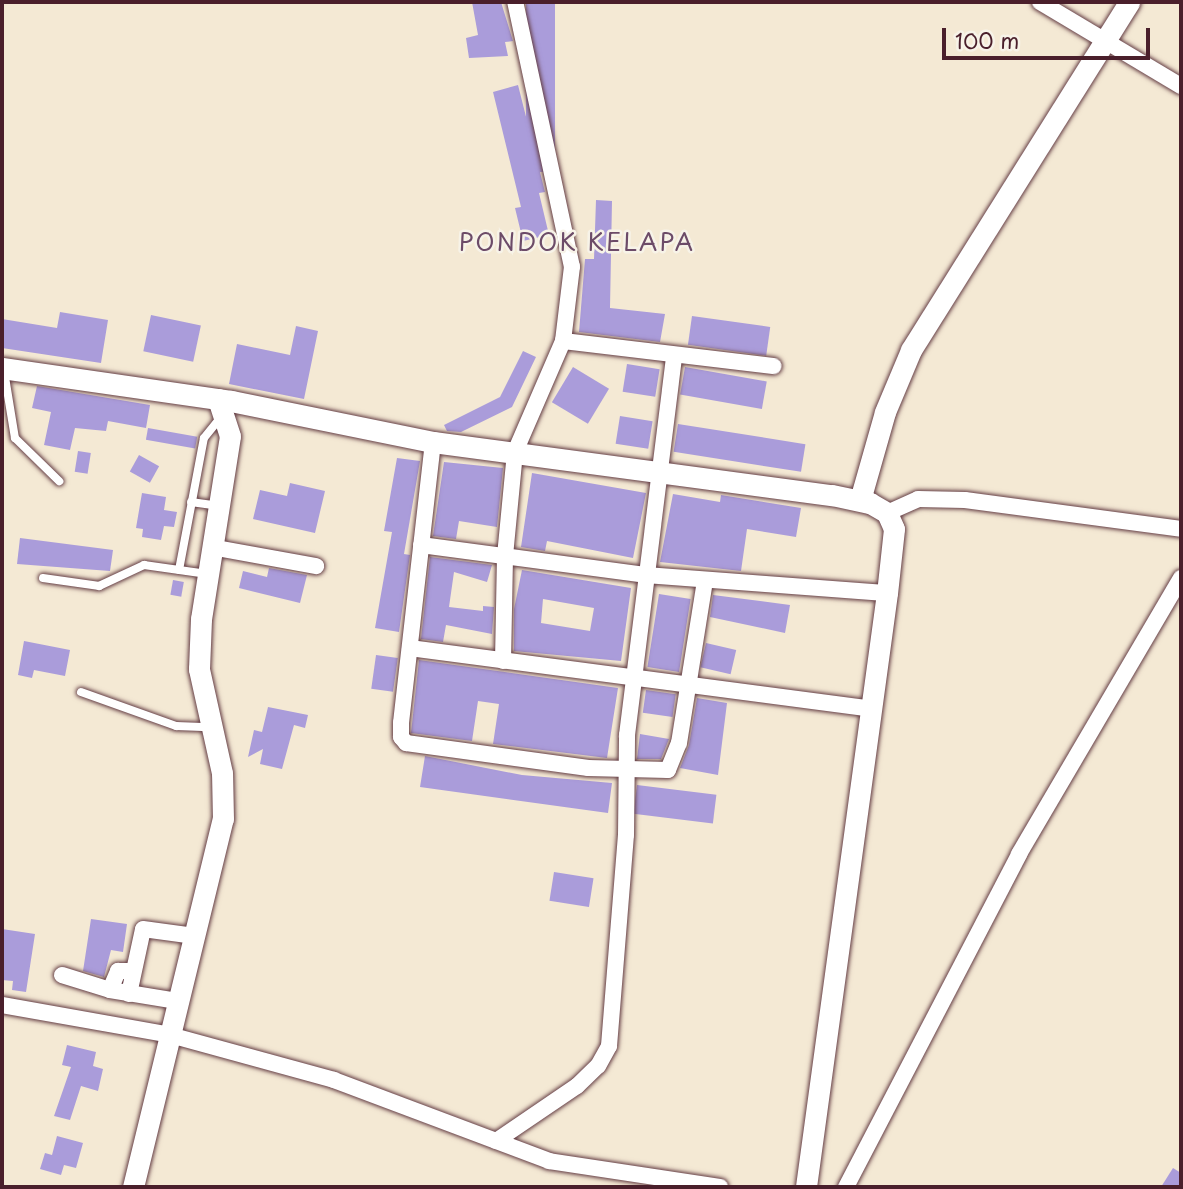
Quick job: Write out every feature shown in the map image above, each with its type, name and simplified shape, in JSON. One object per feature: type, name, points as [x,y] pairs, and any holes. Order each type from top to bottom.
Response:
[{"type":"street","points":[[503,662],[505,556],[516,452],[563,341],[570,294],[570,245],[515,2]]},
{"type":"street","points":[[1040,2],[1181,86]]},
{"type":"street","points":[[860,500],[885,412],[911,350],[1129,2]]},
{"type":"street","points":[[563,341],[774,366]]},
{"type":"street","points":[[496,1141],[577,1086],[609,1046],[621,924],[625,771],[633,678],[674,355]]},
{"type":"street","points":[[3,368],[220,407],[258,407],[433,442],[860,500],[887,513],[894,529],[887,593],[806,1187]]},
{"type":"street","points":[[133,1187],[223,819],[222,772],[209,727],[199,669],[207,574],[230,436],[220,407]]},
{"type":"street","points":[[230,436],[258,407]]},
{"type":"street","points":[[433,442],[401,723],[404,742],[625,771],[659,772],[671,767],[689,684],[705,581]]},
{"type":"street","points":[[887,513],[908,502],[929,498],[1181,529]]},
{"type":"street","points":[[421,545],[705,581],[887,593]]},
{"type":"street","points":[[211,547],[316,566]]},
{"type":"street","points":[[846,1187],[1019,854],[1181,578]]},
{"type":"street","points":[[410,648],[871,709]]},
{"type":"street","points":[[129,994],[145,928],[195,936]]},
{"type":"street","points":[[110,990],[118,971],[134,971]]},
{"type":"street","points":[[62,975],[110,990],[177,1001]]},
{"type":"street","points":[[2,1005],[170,1035],[334,1080],[496,1141],[587,1169],[720,1187]]},
{"type":"lane","points":[[3,368],[15,438],[59,481]]},
{"type":"lane","points":[[179,570],[206,431],[220,407]]},
{"type":"lane","points":[[191,502],[218,506]]},
{"type":"lane","points":[[43,578],[99,586],[135,566],[207,574]]},
{"type":"lane","points":[[81,692],[176,726],[209,727]]},
{"type":"building","points":[[472,2],[501,2],[513,41],[505,42],[508,56],[469,58],[466,38],[478,35]]},
{"type":"building","points":[[526,2],[555,2],[555,172],[526,172]]},
{"type":"building","points":[[518,85],[545,192],[539,193],[549,235],[523,241],[515,208],[521,207],[493,92]]},
{"type":"building","points":[[596,200],[612,201],[610,308],[665,314],[660,342],[579,332],[585,259],[594,259]]},
{"type":"building","points":[[60,312],[108,320],[101,363],[2,348],[2,319],[57,328]]},
{"type":"building","points":[[151,315],[201,326],[193,362],[143,351]]},
{"type":"building","points":[[692,316],[770,327],[766,356],[688,345]]},
{"type":"building","points":[[296,326],[318,331],[304,399],[229,384],[237,344],[290,355]]},
{"type":"building","points":[[523,351],[536,357],[512,407],[461,432],[447,431],[444,425],[500,397]]},
{"type":"building","points":[[627,364],[660,369],[655,397],[623,392]]},
{"type":"building","points":[[573,367],[609,389],[588,424],[552,402]]},
{"type":"building","points":[[685,367],[767,381],[762,409],[680,395]]},
{"type":"building","points":[[37,386],[150,405],[146,428],[108,421],[106,431],[75,428],[70,450],[44,445],[51,412],[32,408]]},
{"type":"building","points":[[620,416],[653,421],[648,449],[616,444]]},
{"type":"building","points":[[678,424],[805,444],[801,472],[674,452]]},
{"type":"building","points":[[148,428],[197,437],[195,449],[146,440]]},
{"type":"building","points":[[78,451],[91,453],[88,474],[75,472]]},
{"type":"building","points":[[139,455],[159,466],[150,483],[130,472]]},
{"type":"building","points":[[397,458],[420,461],[404,554],[410,555],[399,632],[375,628],[392,532],[384,531]]},
{"type":"building","points":[[444,462],[503,468],[497,527],[459,521],[456,539],[433,536]]},
{"type":"building","points":[[532,473],[646,493],[633,558],[547,541],[545,551],[521,547]]},
{"type":"building","points":[[290,483],[325,491],[315,533],[253,519],[260,490],[287,496]]},
{"type":"building","points":[[142,493],[166,497],[164,510],[177,512],[174,527],[164,526],[161,540],[142,537],[143,529],[136,528]]},
{"type":"building","points":[[673,494],[720,502],[721,495],[801,508],[796,537],[747,529],[741,571],[660,562]]},
{"type":"building","points":[[20,538],[113,550],[110,571],[17,564]]},
{"type":"building","points":[[430,557],[492,565],[487,582],[454,572],[449,607],[483,611],[483,606],[494,607],[492,634],[446,625],[443,642],[421,639]]},
{"type":"building","points":[[269,568],[307,575],[300,603],[239,588],[243,571],[267,577]]},
{"type":"building","points":[[522,570],[631,588],[621,661],[514,651],[514,609]],"holes":[[[543,599],[594,608],[590,631],[541,623]]]},
{"type":"building","points":[[173,580],[184,582],[181,597],[170,595]]},
{"type":"building","points":[[659,594],[691,599],[679,672],[647,667]]},
{"type":"building","points":[[713,595],[790,605],[785,633],[710,617]]},
{"type":"building","points":[[24,641],[70,650],[65,676],[34,670],[32,678],[18,675]]},
{"type":"building","points":[[706,643],[736,650],[731,674],[700,667]]},
{"type":"building","points":[[376,655],[398,658],[393,692],[371,689]]},
{"type":"building","points":[[419,660],[618,688],[607,758],[493,744],[499,704],[478,701],[472,741],[411,733]]},
{"type":"building","points":[[646,690],[676,694],[673,717],[643,713]]},
{"type":"building","points":[[697,698],[727,703],[718,775],[680,768],[689,745]]},
{"type":"building","points":[[268,707],[308,715],[305,728],[294,725],[282,769],[260,764],[263,749],[248,757],[254,730],[262,732]]},
{"type":"building","points":[[640,734],[669,739],[661,759],[637,759]]},
{"type":"building","points":[[425,756],[522,775],[612,783],[608,813],[420,787]]},
{"type":"building","points":[[637,785],[716,795],[713,824],[633,814]]},
{"type":"building","points":[[554,872],[594,878],[589,907],[549,901]]},
{"type":"building","points":[[91,919],[127,924],[123,952],[111,950],[104,977],[83,971]]},
{"type":"building","points":[[2,929],[35,934],[26,992],[12,990],[13,981],[2,980]]},
{"type":"building","points":[[67,1045],[96,1052],[93,1066],[103,1069],[98,1091],[81,1086],[70,1120],[54,1116],[71,1067],[62,1065]]},
{"type":"building","points":[[57,1136],[83,1143],[76,1168],[64,1165],[61,1175],[40,1169],[45,1153],[52,1155]]},
{"type":"building","points":[[1173,1168],[1181,1173],[1181,1187],[1161,1187]]},
{"type":"district","name":"PONDOK KELAPA","points":[[577,242]]}]
